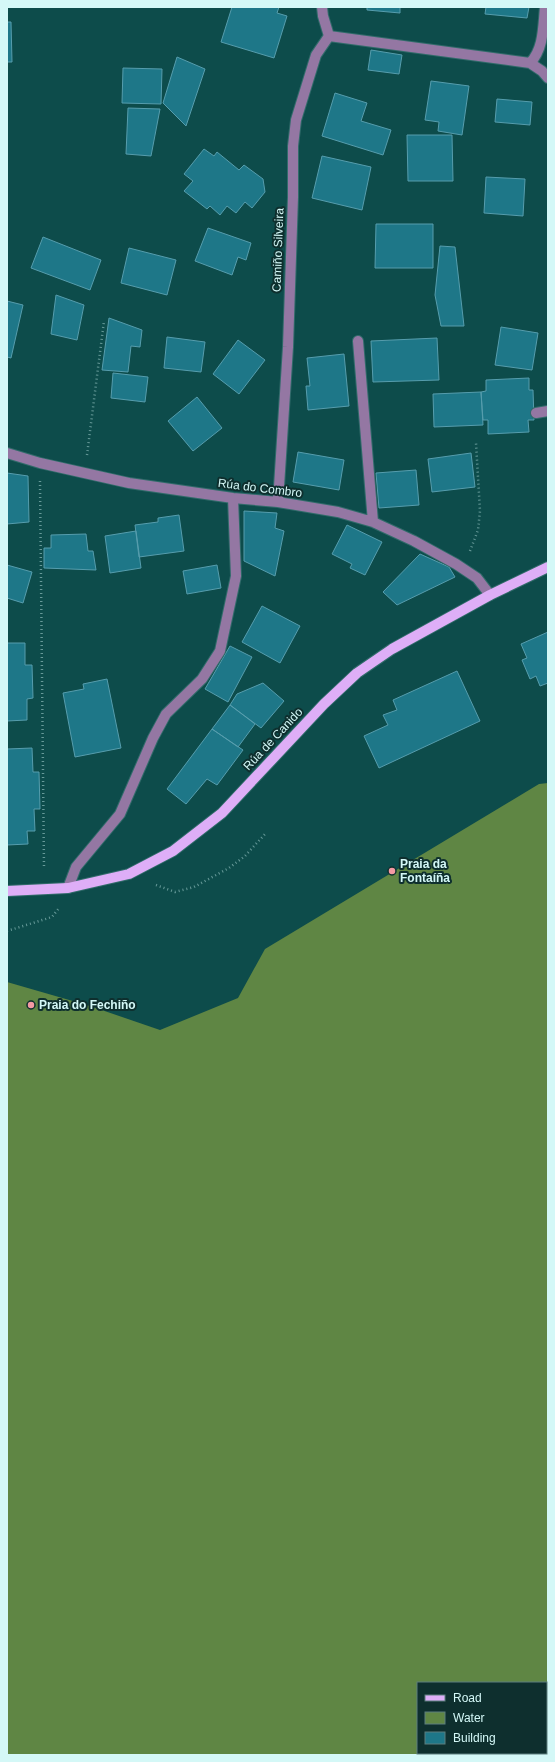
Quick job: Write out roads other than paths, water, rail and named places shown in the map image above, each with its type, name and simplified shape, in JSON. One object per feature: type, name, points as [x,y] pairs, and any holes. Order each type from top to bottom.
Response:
[{"type":"main road","name":"Rúa de Canido","points":[[7,891],[68,888],[129,874],[173,851],[222,813],[324,704],[357,673],[392,649],[490,595],[548,567]]},
{"type":"street","points":[[322,7],[329,36],[530,63],[542,71],[548,78]]},
{"type":"street","points":[[530,63],[536,57],[540,44],[545,7]]},
{"type":"street","name":"Camiño Silveira","points":[[278,502],[288,347],[293,197],[293,146],[296,120],[316,55],[329,36]]},
{"type":"street","points":[[358,341],[373,522]]},
{"type":"street","points":[[536,413],[548,411]]},
{"type":"street","name":"Rúa do Combro","points":[[7,453],[40,463],[129,483],[233,498],[278,502],[338,512],[373,522],[414,541],[456,564],[477,578],[490,595]]},
{"type":"street","points":[[68,888],[76,866],[120,814],[153,738],[166,714],[202,679],[220,651],[236,576],[233,498]]},
{"type":"water","points":[[548,783],[548,1755],[7,1755],[7,982],[90,1006],[160,1030],[238,998],[265,949],[539,784]]},
{"type":"place","name":"Praia da Fontaíña","points":[[392,871]]},
{"type":"place","name":"Praia do Fechiño","points":[[31,1005]]}]
